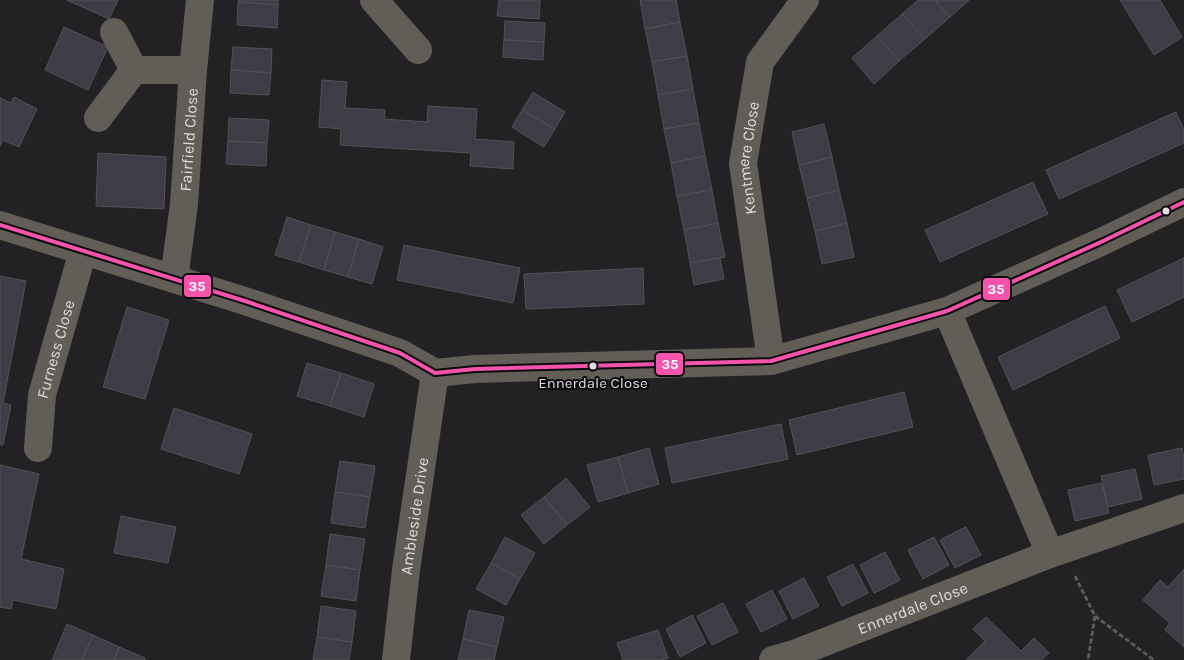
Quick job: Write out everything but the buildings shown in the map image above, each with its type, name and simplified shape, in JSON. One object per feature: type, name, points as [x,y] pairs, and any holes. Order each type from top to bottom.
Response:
[{"type":"street","name":"Fairfield Close","points":[[174,279],[184,204],[193,70],[200,0]]},
{"type":"street","points":[[374,0],[418,50]]},
{"type":"street","name":"Kentmere Close","points":[[771,361],[743,163],[760,62],[805,0]]},
{"type":"street","points":[[114,32],[134,70]]},
{"type":"street","points":[[134,70],[193,70]]},
{"type":"street","points":[[98,118],[134,70]]},
{"type":"street","points":[[0,225],[174,279],[400,353],[435,373],[475,369],[771,361],[947,311],[1184,202]]},
{"type":"street","name":"Furness Close","points":[[38,448],[42,395],[83,250]]},
{"type":"street","points":[[947,311],[1056,552]]},
{"type":"street","name":"Ambleside Drive","points":[[396,660],[406,570],[435,373]]},
{"type":"street","name":"Ennerdale Close","points":[[773,660],[794,654],[1056,552],[1184,508]]},
{"type":"path","points":[[1056,552],[1095,616],[1154,660]]},
{"type":"path","points":[[1088,660],[1095,616]]},
{"type":"transit line","name":"35","points":[[0,225],[245,301],[400,353],[435,373],[475,369],[771,361],[947,311],[1101,242],[1184,202]]},
{"type":"place","name":"Ennerdale Close","points":[[593,366]]}]
